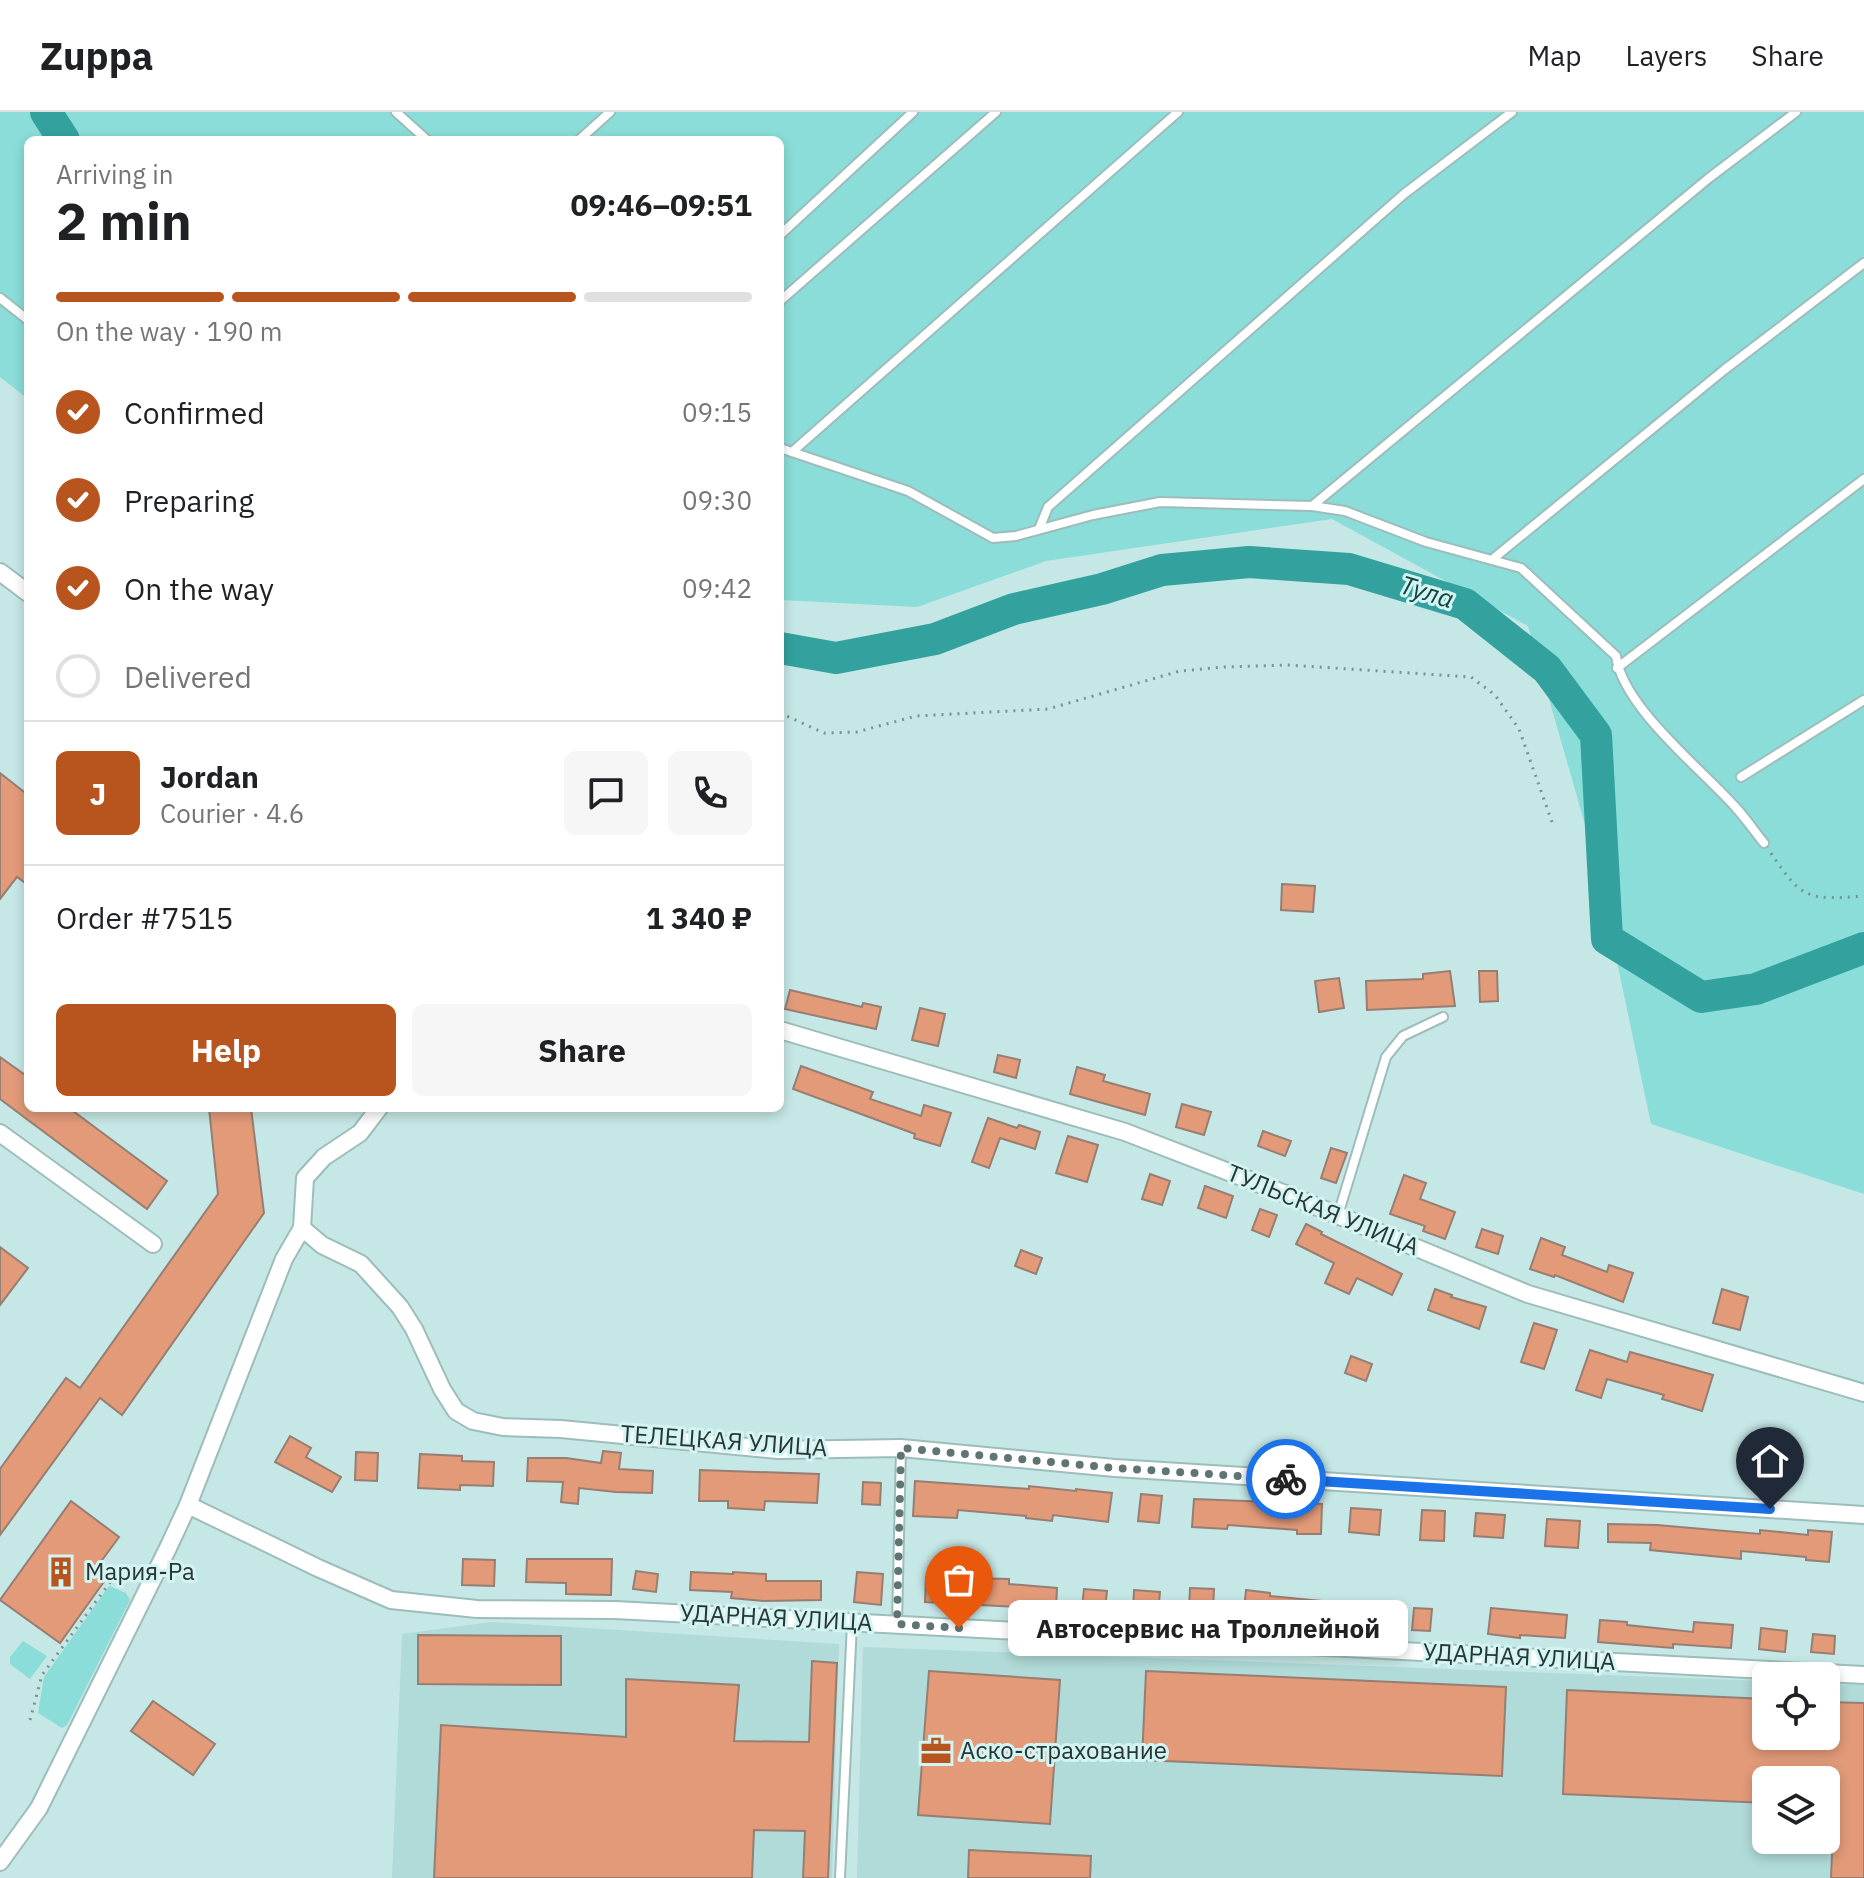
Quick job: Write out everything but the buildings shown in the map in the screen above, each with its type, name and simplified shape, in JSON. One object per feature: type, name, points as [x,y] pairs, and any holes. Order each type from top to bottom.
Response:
[{"type":"street","points":[[0,572],[24,590]]},
{"type":"street","name":"ТУЛЬСКАЯ УЛИЦА","points":[[784,1031],[1125,1132],[1338,1215],[1528,1294],[1864,1393]]},
{"type":"street","points":[[0,1861],[39,1808],[188,1505],[284,1259],[302,1228],[305,1178],[324,1157],[360,1133],[376,1112]]},
{"type":"street","points":[[0,1133],[153,1244]]},
{"type":"street","name":"ТЕЛЕЦКАЯ УЛИЦА","points":[[302,1228],[322,1245],[361,1264],[400,1307],[456,1411],[473,1421],[503,1427],[561,1429],[778,1450],[901,1448],[1115,1468],[1864,1515]]},
{"type":"street","name":"УДАРНАЯ УЛИЦА","points":[[188,1505],[391,1600],[477,1609],[615,1610],[1864,1675]]},
{"type":"lane","points":[[396,112],[423,136]]},
{"type":"lane","points":[[583,136],[610,112]]},
{"type":"lane","points":[[784,231],[913,112]]},
{"type":"lane","points":[[784,298],[996,112]]},
{"type":"lane","points":[[792,452],[1178,112]]},
{"type":"lane","points":[[1312,506],[1709,178],[1796,112]]},
{"type":"lane","points":[[1039,529],[1048,507],[1404,194],[1505,114]]},
{"type":"lane","points":[[1494,558],[1724,370],[1864,263]]},
{"type":"lane","points":[[0,298],[24,317]]},
{"type":"lane","points":[[784,449],[908,491],[993,538],[1016,536],[1093,515],[1160,502],[1312,506],[1345,511],[1426,542],[1494,558],[1521,568],[1616,656],[1617,668],[1627,689],[1673,744],[1737,808],[1764,843]]},
{"type":"lane","points":[[1617,668],[1864,479]]},
{"type":"lane","points":[[1741,777],[1864,700]]},
{"type":"lane","points":[[1338,1215],[1386,1057],[1403,1036],[1443,1017]]},
{"type":"lane","points":[[897,1624],[901,1448]]},
{"type":"lane","points":[[840,1878],[852,1622]]},
{"type":"path","points":[[784,715],[824,733],[857,732],[916,716],[1048,709],[1180,671],[1224,667],[1288,665],[1471,677],[1495,695],[1519,729],[1552,822]]},
{"type":"path","points":[[1764,843],[1792,885],[1821,899],[1864,896]]},
{"type":"path","points":[[30,1720],[42,1675],[116,1574]]},
{"type":"shaded area","points":[[0,112],[1864,112],[1864,1194],[1651,1124],[1597,866],[1528,626],[1332,519],[1046,561],[917,607],[784,600],[784,136],[24,136],[24,396],[0,377]]},
{"type":"shaded area","points":[[109,1586],[126,1593],[130,1600],[67,1725],[62,1728],[38,1713],[44,1677]]},
{"type":"shaded area","points":[[491,1622],[839,1644],[832,1878],[392,1878],[402,1634]]},
{"type":"shaded area","points":[[23,1641],[47,1656],[30,1679],[10,1664],[10,1657]]},
{"type":"shaded area","points":[[863,1647],[1752,1680],[1752,1750],[1840,1750],[1840,1684],[1864,1685],[1864,1878],[857,1878]]},
{"type":"waterway","name":"Тула","points":[[46,112],[61,136]]},
{"type":"waterway","name":"Тула","points":[[784,649],[836,658],[935,639],[1014,609],[1102,589],[1162,570],[1249,562],[1349,569],[1465,604],[1547,669],[1596,735],[1607,939],[1701,997],[1756,989],[1864,948]]},
{"type":"way so far","points":[[959,1628],[897,1624],[901,1448],[1115,1468],[1286,1479]]},
{"type":"place","name":"Мария-Ра","points":[[61,1572]]},
{"type":"place","name":"Автосервис на Троллейной","points":[[959,1628]]},
{"type":"place","name":"Аско-страхование","points":[[936,1751]]},
{"type":"route","points":[[1286,1479],[1770,1509]]}]
